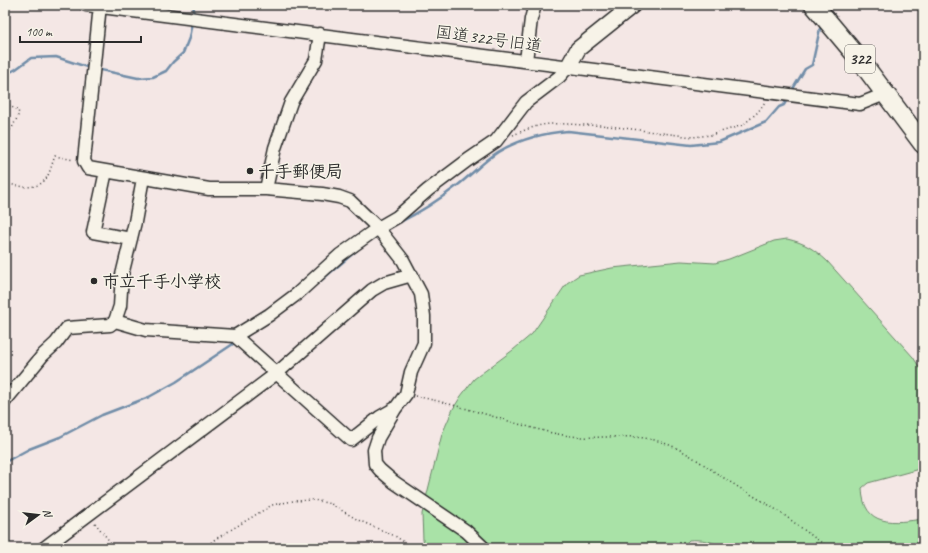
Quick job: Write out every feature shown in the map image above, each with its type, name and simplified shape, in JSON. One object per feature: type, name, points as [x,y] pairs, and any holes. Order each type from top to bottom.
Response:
[{"type":"highway","name":"322","points":[[815,6],[833,25],[923,144]]},
{"type":"main road","points":[[568,67],[578,49],[633,5]]},
{"type":"street","name":"国道322号旧道","points":[[86,5],[860,104],[885,94]]},
{"type":"street","points":[[526,61],[531,20],[536,5]]},
{"type":"street","points":[[100,6],[84,161],[88,168],[209,189],[266,189],[339,197],[350,202],[378,228],[403,260],[421,294],[424,316],[424,343],[411,372],[406,394],[395,408],[378,438],[374,450],[375,464],[394,482],[466,531],[484,548]]},
{"type":"street","points":[[266,189],[275,148],[291,102],[316,60],[320,34]]},
{"type":"street","points":[[115,321],[146,330],[235,336],[269,315],[297,294],[340,255],[397,216],[468,160],[496,141],[526,102],[559,77],[568,67]]},
{"type":"street","points":[[106,171],[93,232],[131,239]]},
{"type":"street","points":[[5,401],[43,355],[56,343],[66,328],[110,325],[115,321],[120,306],[122,275],[143,178]]},
{"type":"street","points":[[44,548],[277,373],[372,290],[384,283],[412,275]]},
{"type":"street","points":[[235,336],[351,440],[380,417],[395,408]]},
{"type":"path","points":[[496,141],[538,126],[551,124],[602,125],[693,137],[711,135],[743,125],[758,112],[769,93]]},
{"type":"path","points":[[5,104],[18,110],[19,114],[12,128],[5,134]]},
{"type":"path","points":[[5,183],[27,187],[38,185],[46,179],[54,156],[84,161]]},
{"type":"path","points":[[406,394],[436,400],[548,432],[571,436],[647,438],[661,442],[689,454],[778,511],[830,548]]},
{"type":"path","points":[[204,548],[214,540],[272,505],[292,501],[314,500],[331,504],[358,520],[395,536],[413,548]]},
{"type":"path","points":[[88,515],[115,548]]},
{"type":"green space","points":[[787,239],[799,242],[809,247],[827,261],[913,357],[923,373],[923,468],[868,483],[862,488],[864,501],[868,510],[874,516],[882,520],[891,521],[923,519],[923,548],[723,548],[711,542],[689,540],[685,544],[684,548],[425,548],[423,540],[422,514],[442,434],[453,409],[474,379],[532,334],[567,283],[579,275],[612,268],[681,261],[715,263],[774,241]]},
{"type":"waterway","points":[[193,15],[194,5]]},
{"type":"waterway","points":[[96,69],[138,78],[153,77],[166,71],[183,53],[189,38],[192,22]]},
{"type":"waterway","points":[[791,92],[805,69],[812,65],[821,24]]},
{"type":"waterway","points":[[5,75],[31,58],[56,57],[90,68]]},
{"type":"waterway","points":[[398,223],[421,211],[444,196],[498,152],[523,140],[550,133],[568,131],[691,145],[719,142],[766,122],[779,107],[784,105],[788,98]]},
{"type":"waterway","points":[[318,283],[362,246]]},
{"type":"waterway","points":[[5,462],[29,449],[60,437],[102,415],[149,397],[176,382],[236,342]]},
{"type":"place","name":"千手郵便局","points":[[250,171]]},
{"type":"place","name":"市立千手小学校","points":[[94,281]]}]
